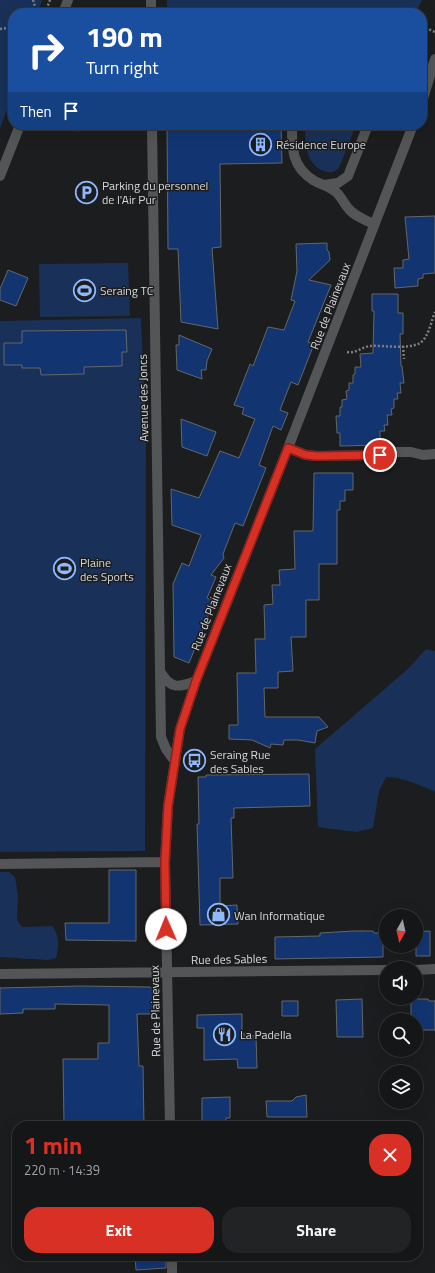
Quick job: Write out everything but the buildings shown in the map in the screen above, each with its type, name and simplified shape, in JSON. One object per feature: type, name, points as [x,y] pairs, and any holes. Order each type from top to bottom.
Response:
[{"type":"street","points":[[427,73],[435,59]]},
{"type":"street","points":[[0,176],[18,130]]},
{"type":"street","name":"Avenue des Joncs","points":[[152,130],[161,737],[174,760]]},
{"type":"street","points":[[292,130],[293,149],[296,162],[300,168],[312,179],[324,184],[337,193],[349,209],[355,214],[374,224]]},
{"type":"street","points":[[324,184],[338,183],[348,176],[366,130]]},
{"type":"street","name":"Rue de Plainevaux","points":[[170,1121],[165,862],[168,806],[174,760],[184,715],[411,130]]},
{"type":"street","points":[[288,448],[306,455],[317,456],[380,455],[395,452],[435,454]]},
{"type":"street","points":[[160,671],[165,680],[173,684],[182,686],[196,681]]},
{"type":"street","points":[[0,864],[165,862]]},
{"type":"street","points":[[423,970],[435,969]]},
{"type":"street","name":"Rue des Sables","points":[[0,974],[379,970]]},
{"type":"street","points":[[172,1261],[172,1273]]},
{"type":"path","points":[[347,352],[353,353],[368,346],[403,346],[420,343],[424,339],[435,312]]},
{"type":"path","points":[[403,346],[404,359]]},
{"type":"shaded area","points":[[0,0],[42,0],[40,8],[8,8],[8,107],[0,128]]},
{"type":"shaded area","points":[[167,0],[422,0],[418,8],[167,8]]},
{"type":"shaded area","points":[[62,130],[84,130],[78,132]]},
{"type":"shaded area","points":[[305,130],[354,130],[339,168],[330,172],[320,170],[313,163],[308,154]]},
{"type":"shaded area","name":"Seraing TC","points":[[128,263],[130,316],[40,317],[39,264]]},
{"type":"shaded area","name":"Plaine des Sports","points":[[141,318],[146,431],[145,851],[0,852],[0,321]]},
{"type":"shaded area","points":[[426,649],[435,651],[435,792],[405,780],[386,777],[379,791],[373,828],[356,832],[318,827],[315,749],[409,668]]},
{"type":"shaded area","points":[[0,872],[9,872],[15,877],[18,895],[17,920],[22,927],[52,926],[55,930],[58,941],[56,958],[48,960],[0,957]]},
{"type":"place","name":"Résidence Europe","points":[[260,144]]},
{"type":"place","name":"Parking du personnel de l'Air Pur","points":[[86,192]]},
{"type":"place","name":"Seraing TC","points":[[84,290]]},
{"type":"place","name":"Plaine des Sports","points":[[65,569]]},
{"type":"place","name":"Seraing Rue des Sables","points":[[194,761]]},
{"type":"place","name":"Wan Informatique","points":[[218,915]]},
{"type":"place","name":"La Padella","points":[[224,1034]]},
{"type":"route","points":[[166,929],[165,862],[168,806],[180,729],[196,681],[288,448],[306,455],[317,456],[380,455]]}]
